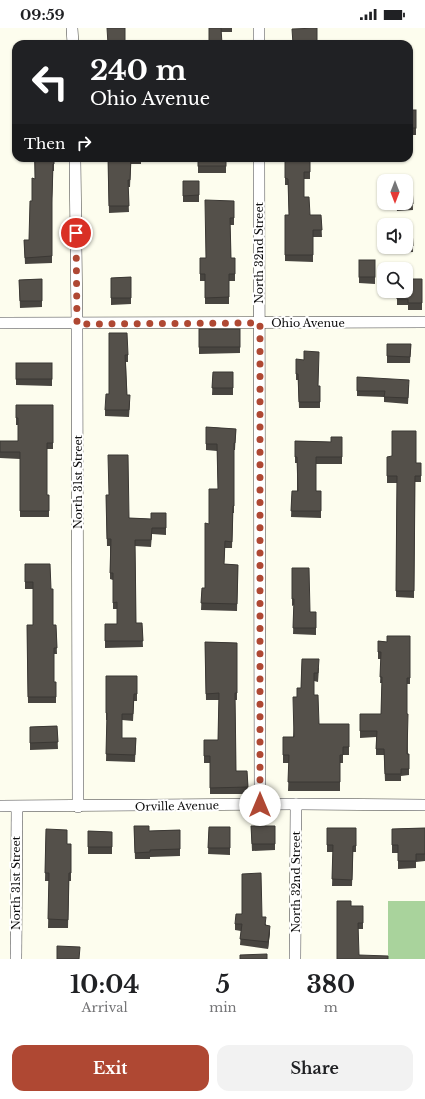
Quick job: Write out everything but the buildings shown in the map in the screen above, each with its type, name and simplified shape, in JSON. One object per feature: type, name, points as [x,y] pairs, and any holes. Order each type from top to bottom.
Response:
[{"type":"street","points":[[72,28],[73,40]]},
{"type":"street","points":[[259,28],[259,40]]},
{"type":"street","name":"North 31st Street","points":[[75,162],[77,324],[78,807]]},
{"type":"street","name":"North 32nd Street","points":[[259,162],[260,805]]},
{"type":"street","name":"Ohio Avenue","points":[[0,323],[425,322]]},
{"type":"street","name":"North 32nd Street","points":[[296,804],[296,959]]},
{"type":"street","name":"Orville Avenue","points":[[0,806],[78,807],[296,804],[425,805]]},
{"type":"street","name":"North 31st Street","points":[[16,959],[17,807]]},
{"type":"green space","points":[[388,901],[425,901],[425,959],[388,959]]},
{"type":"route","points":[[76,233],[77,324],[260,323],[260,805]]}]
